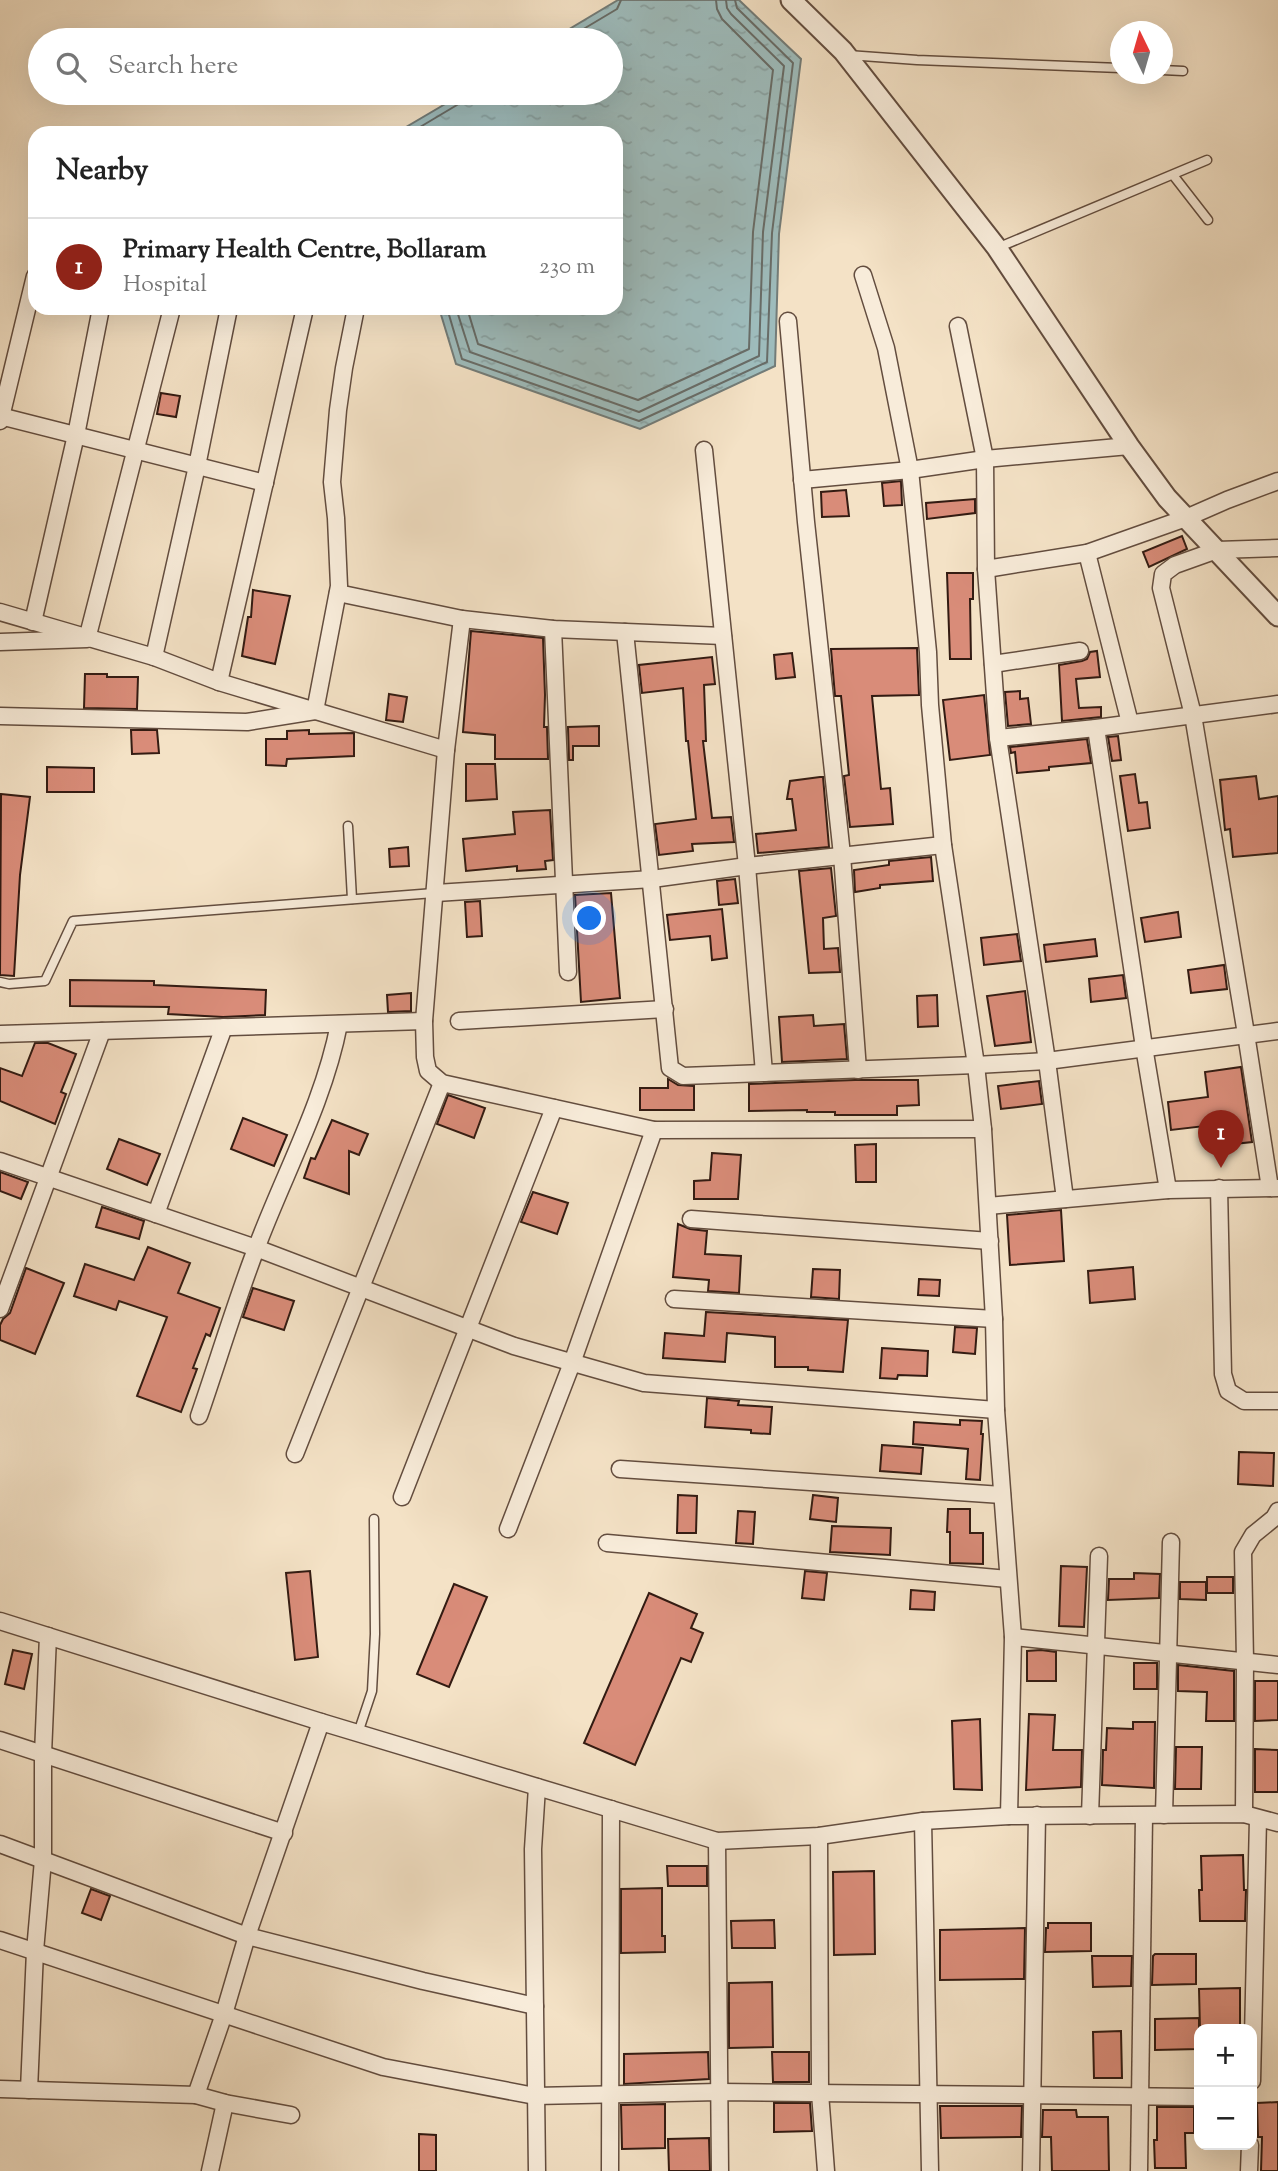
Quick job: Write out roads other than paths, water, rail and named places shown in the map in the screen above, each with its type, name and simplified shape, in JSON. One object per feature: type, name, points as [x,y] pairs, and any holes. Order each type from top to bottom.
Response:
[{"type":"street","points":[[791,0],[845,54],[996,248],[1167,498],[1278,616]]},
{"type":"street","points":[[863,275],[886,348],[909,470],[928,652],[930,705],[943,845],[983,1129],[994,1320],[996,1410],[1013,1637],[1009,1816]]},
{"type":"street","points":[[28,304],[0,418],[265,483]]},
{"type":"street","points":[[33,622],[76,435],[100,315]]},
{"type":"street","points":[[87,639],[170,315]]},
{"type":"street","points":[[154,657],[228,315]]},
{"type":"street","points":[[219,682],[303,315]]},
{"type":"street","points":[[315,711],[338,593],[339,559],[332,482],[341,389],[355,315]]},
{"type":"street","points":[[788,321],[842,855],[858,1070]]},
{"type":"street","points":[[958,326],[985,459],[986,569],[998,738],[1065,1199]]},
{"type":"street","points":[[802,480],[1129,446]]},
{"type":"street","points":[[704,450],[747,866],[764,1073]]},
{"type":"street","points":[[986,569],[1087,553],[1186,518],[1278,481]]},
{"type":"street","points":[[988,1206],[1168,1190],[1274,1188],[1193,715],[1161,588],[1163,574],[1175,565],[1217,550],[1278,548]]},
{"type":"street","points":[[1087,553],[1130,723]]},
{"type":"street","points":[[338,593],[462,619],[553,629],[723,636]]},
{"type":"street","points":[[0,612],[154,657],[219,682],[446,750]]},
{"type":"street","points":[[462,619],[446,750],[424,1021],[428,1071],[442,1083],[654,1130],[983,1129]]},
{"type":"street","points":[[553,629],[568,972]]},
{"type":"street","points":[[625,632],[670,1068],[675,1072],[683,1076],[1047,1061],[1278,1031]]},
{"type":"street","points":[[0,642],[87,639]]},
{"type":"street","points":[[993,664],[1080,652]]},
{"type":"street","points":[[998,738],[1278,704]]},
{"type":"street","points":[[0,716],[247,722],[315,711]]},
{"type":"street","points":[[1096,728],[1168,1190]]},
{"type":"street","points":[[436,893],[652,879],[943,845]]},
{"type":"street","points":[[459,1021],[666,1009]]},
{"type":"street","points":[[0,1034],[424,1021]]},
{"type":"street","points":[[199,1416],[256,1248],[298,1149],[334,1048],[339,1024]]},
{"type":"street","points":[[156,1214],[224,1027]]},
{"type":"street","points":[[0,1309],[102,1031]]},
{"type":"street","points":[[295,1454],[442,1083]]},
{"type":"street","points":[[402,1497],[554,1108]]},
{"type":"street","points":[[508,1529],[572,1363],[654,1130]]},
{"type":"street","points":[[0,1161],[256,1248],[514,1346],[644,1383],[996,1410]]},
{"type":"street","points":[[1219,1188],[1223,1374],[1228,1391],[1244,1401],[1278,1401]]},
{"type":"street","points":[[691,1219],[990,1241]]},
{"type":"street","points":[[674,1298],[994,1320]]},
{"type":"street","points":[[620,1469],[1002,1495]]},
{"type":"street","points":[[1252,2024],[1251,1817],[1243,1552],[1253,1535],[1274,1518],[1278,1511]]},
{"type":"street","points":[[1164,1815],[1171,1542]]},
{"type":"street","points":[[607,1543],[1009,1579]]},
{"type":"street","points":[[1090,1816],[1100,1556]]},
{"type":"street","points":[[0,1621],[717,1842],[819,1836],[923,1821],[1037,1815],[1251,1817],[1278,1823]]},
{"type":"street","points":[[29,2090],[43,1860],[43,1754],[48,1636]]},
{"type":"street","points":[[1013,1637],[1278,1665]]},
{"type":"street","points":[[196,2095],[247,1936],[321,1722]]},
{"type":"street","points":[[0,1740],[284,1833]]},
{"type":"street","points":[[537,1787],[533,1849],[537,2171]]},
{"type":"street","points":[[610,2171],[611,1810]]},
{"type":"street","points":[[1031,2171],[1037,1815]]},
{"type":"street","points":[[1139,2171],[1144,1816]]},
{"type":"street","points":[[923,1821],[930,2171]]},
{"type":"street","points":[[819,1836],[820,2093],[826,2171]]},
{"type":"street","points":[[717,1842],[720,2171]]},
{"type":"street","points":[[0,1844],[247,1936],[423,1981],[535,2006]]},
{"type":"street","points":[[0,1940],[383,2067],[536,2096],[719,2092],[1194,2096]]},
{"type":"street","points":[[0,2089],[196,2095],[291,2115]]},
{"type":"street","points":[[210,2171],[225,2103]]},
{"type":"street","points":[[1249,2171],[1250,2150]]},
{"type":"lane","points":[[845,54],[1110,68]]},
{"type":"lane","points":[[1173,70],[1183,71]]},
{"type":"lane","points":[[996,248],[1207,160]]},
{"type":"lane","points":[[1173,175],[1208,220]]},
{"type":"lane","points":[[348,826],[352,899]]},
{"type":"lane","points":[[0,982],[9,984],[44,981],[73,921],[436,893]]},
{"type":"lane","points":[[358,1733],[372,1691],[375,1634],[374,1519]]},
{"type":"water","points":[[618,0],[739,0],[801,59],[779,234],[775,366],[640,429],[456,364],[441,315],[623,315],[623,126],[408,126],[444,105],[623,105],[623,28],[571,28]]},
{"type":"place","name":"Primary Health Centre, Bollaram","points":[[1221,1168]]}]
